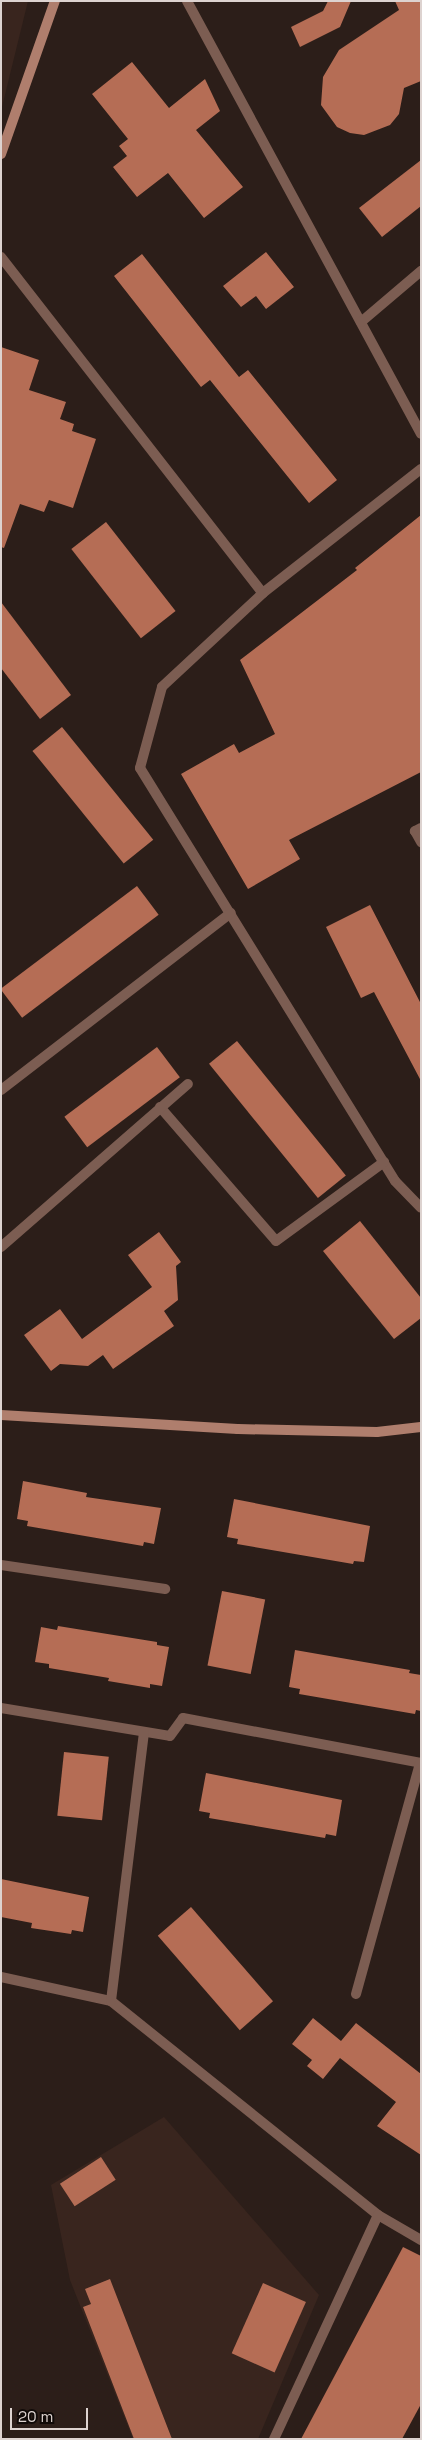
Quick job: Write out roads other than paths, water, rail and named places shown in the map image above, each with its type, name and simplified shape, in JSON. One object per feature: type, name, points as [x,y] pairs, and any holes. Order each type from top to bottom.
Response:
[{"type":"street","points":[[1,154],[55,1]]},
{"type":"street","points":[[187,1],[421,434]]},
{"type":"street","points":[[1,257],[263,593]]},
{"type":"street","points":[[360,322],[421,271]]},
{"type":"street","points":[[421,469],[263,593],[162,687],[140,768],[395,1181],[421,1208]]},
{"type":"street","points":[[421,828],[415,831],[421,842]]},
{"type":"street","points":[[1,1090],[231,913]]},
{"type":"street","points":[[1,1248],[188,1084]]},
{"type":"street","points":[[160,1107],[276,1241],[384,1162]]},
{"type":"street","points":[[1,1415],[238,1429],[377,1432],[421,1427]]},
{"type":"street","points":[[1,1565],[165,1589]]},
{"type":"street","points":[[1,1708],[170,1736],[183,1718],[420,1763],[356,1994]]},
{"type":"street","points":[[111,2001],[144,1732]]},
{"type":"street","points":[[1,1977],[111,2001],[378,2215],[421,2240]]},
{"type":"street","points":[[274,2439],[378,2215]]}]
